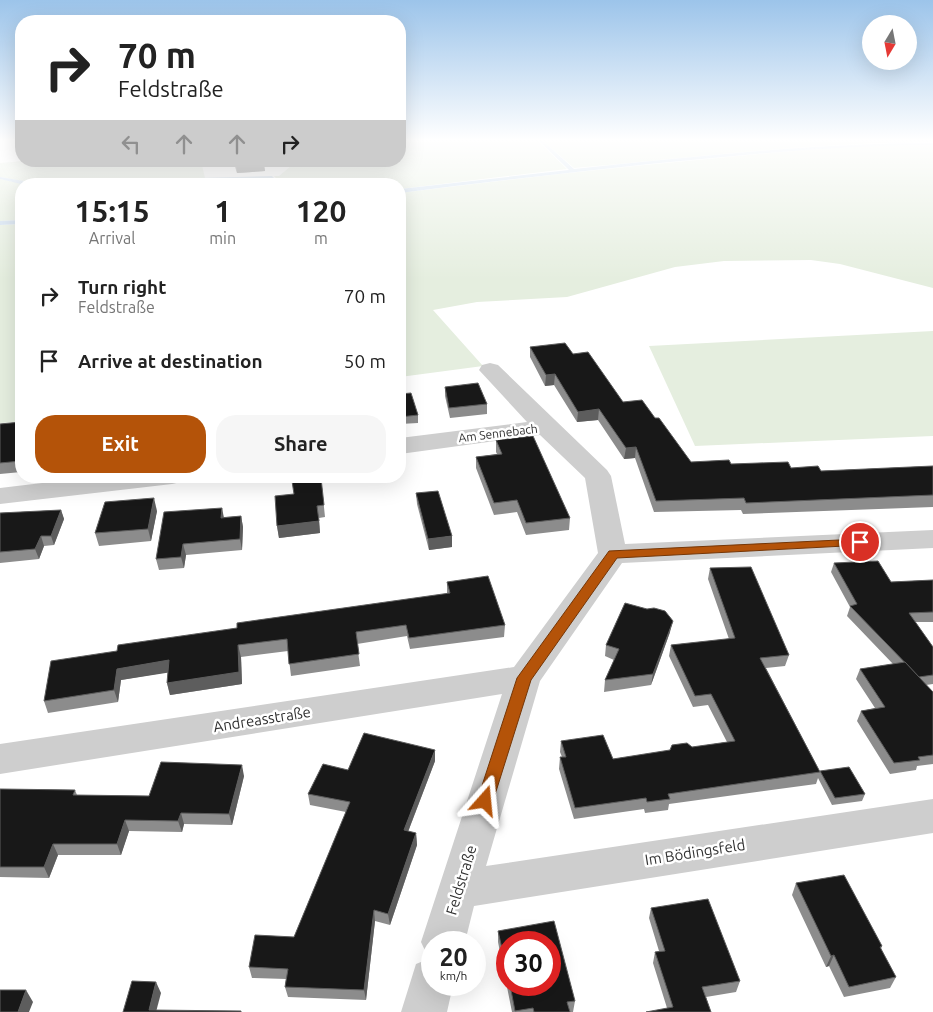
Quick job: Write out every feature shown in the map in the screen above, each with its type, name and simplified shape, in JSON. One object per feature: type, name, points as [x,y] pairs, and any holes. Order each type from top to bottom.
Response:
[{"type":"street","name":"Am Sennebach","points":[[490,370],[546,428]]},
{"type":"street","name":"Am Sennebach","points":[[406,445],[546,428]]},
{"type":"street","points":[[546,428],[598,476],[613,554],[933,539]]},
{"type":"street","points":[[0,496],[112,483]]},
{"type":"street","name":"Feldstraße","points":[[446,931],[524,678],[613,554]]},
{"type":"street","name":"Andreasstraße","points":[[0,759],[524,678]]},
{"type":"street","name":"Im Bödingsfeld","points":[[458,889],[933,816]]},
{"type":"street","points":[[424,1012],[428,996]]},
{"type":"green space","points":[[0,186],[15,186],[15,220],[0,221]]},
{"type":"green space","points":[[406,186],[423,186],[406,188]]},
{"type":"green space","points":[[456,186],[933,186],[933,288],[840,264],[811,260],[724,261],[675,267],[567,297],[477,302],[433,310],[483,366],[406,376],[406,192]]},
{"type":"green space","points":[[15,224],[15,422],[0,423],[0,225]]},
{"type":"green space","points":[[933,331],[933,436],[695,446],[649,346]]},
{"type":"building","points":[[565,343],[573,354],[588,352],[623,402],[642,400],[655,418],[659,418],[691,462],[729,460],[731,464],[788,462],[791,468],[818,466],[821,471],[933,466],[933,495],[746,503],[744,498],[656,501],[636,447],[626,448],[599,409],[578,412],[555,374],[546,375],[530,347]]},
{"type":"building","points":[[478,383],[487,404],[449,408],[445,387]]},
{"type":"building","points":[[406,393],[411,393],[418,415],[406,416]]},
{"type":"building","points":[[15,423],[15,462],[0,463],[0,424]]},
{"type":"building","points":[[533,436],[570,518],[526,523],[517,500],[494,503],[476,457],[502,454],[496,440]]},
{"type":"building","points":[[292,483],[322,483],[324,505],[317,506],[319,521],[277,526],[275,496],[294,494]]},
{"type":"building","points":[[438,491],[452,536],[428,539],[416,493]]},
{"type":"building","points":[[154,498],[148,529],[95,533],[105,502]]},
{"type":"building","points":[[222,508],[221,518],[241,516],[240,539],[183,544],[181,557],[156,559],[164,512]]},
{"type":"building","points":[[61,510],[51,536],[41,536],[35,549],[0,552],[0,513]]},
{"type":"building","points":[[878,561],[891,582],[933,580],[933,612],[909,613],[933,647],[933,675],[919,677],[850,606],[857,604],[834,563]]},
{"type":"building","points":[[751,567],[789,655],[760,658],[820,772],[668,794],[670,799],[647,802],[646,798],[575,808],[560,757],[566,757],[561,741],[603,735],[613,759],[670,750],[672,745],[687,743],[692,747],[735,741],[711,694],[695,696],[671,645],[735,638],[710,568]]},
{"type":"building","points":[[488,576],[505,625],[409,638],[406,625],[356,632],[359,654],[289,664],[287,639],[238,645],[239,672],[167,683],[169,660],[117,669],[114,690],[44,701],[51,661],[117,651],[118,645],[237,628],[237,623],[450,593],[447,582]]},
{"type":"building","points":[[625,603],[647,609],[654,608],[665,611],[673,621],[653,674],[605,680],[619,649],[606,645]]},
{"type":"building","points":[[905,662],[933,692],[933,755],[918,757],[920,760],[894,763],[861,711],[885,707],[860,669]]},
{"type":"building","points":[[364,733],[435,750],[404,830],[416,833],[388,914],[374,910],[364,990],[285,987],[288,969],[249,967],[255,935],[294,937],[350,802],[308,794],[323,764],[348,770]]},
{"type":"building","points":[[161,762],[242,765],[229,814],[181,813],[178,821],[125,820],[117,844],[53,844],[44,867],[0,867],[0,789],[75,790],[73,795],[149,796]]},
{"type":"building","points":[[849,767],[865,794],[835,798],[820,771]]},
{"type":"building","points":[[844,875],[882,946],[880,947],[896,977],[849,987],[834,955],[831,956],[796,883]]},
{"type":"building","points":[[708,899],[740,981],[702,987],[711,1012],[646,1012],[673,1007],[655,952],[665,951],[651,908]]},
{"type":"building","points":[[554,921],[557,931],[498,931]]},
{"type":"building","points":[[561,948],[575,1001],[567,1002],[570,1012],[534,1012],[533,1008],[515,1011],[512,996],[561,996]]},
{"type":"building","points":[[132,981],[156,982],[149,1010],[241,1012],[123,1012]]},
{"type":"building","points":[[0,990],[26,990],[18,1012],[0,1012]]},
{"type":"waterway","points":[[406,190],[438,186]]},
{"type":"waterway","points":[[0,223],[15,222]]},
{"type":"route","points":[[485,801],[524,678],[613,554],[860,542]]}]
